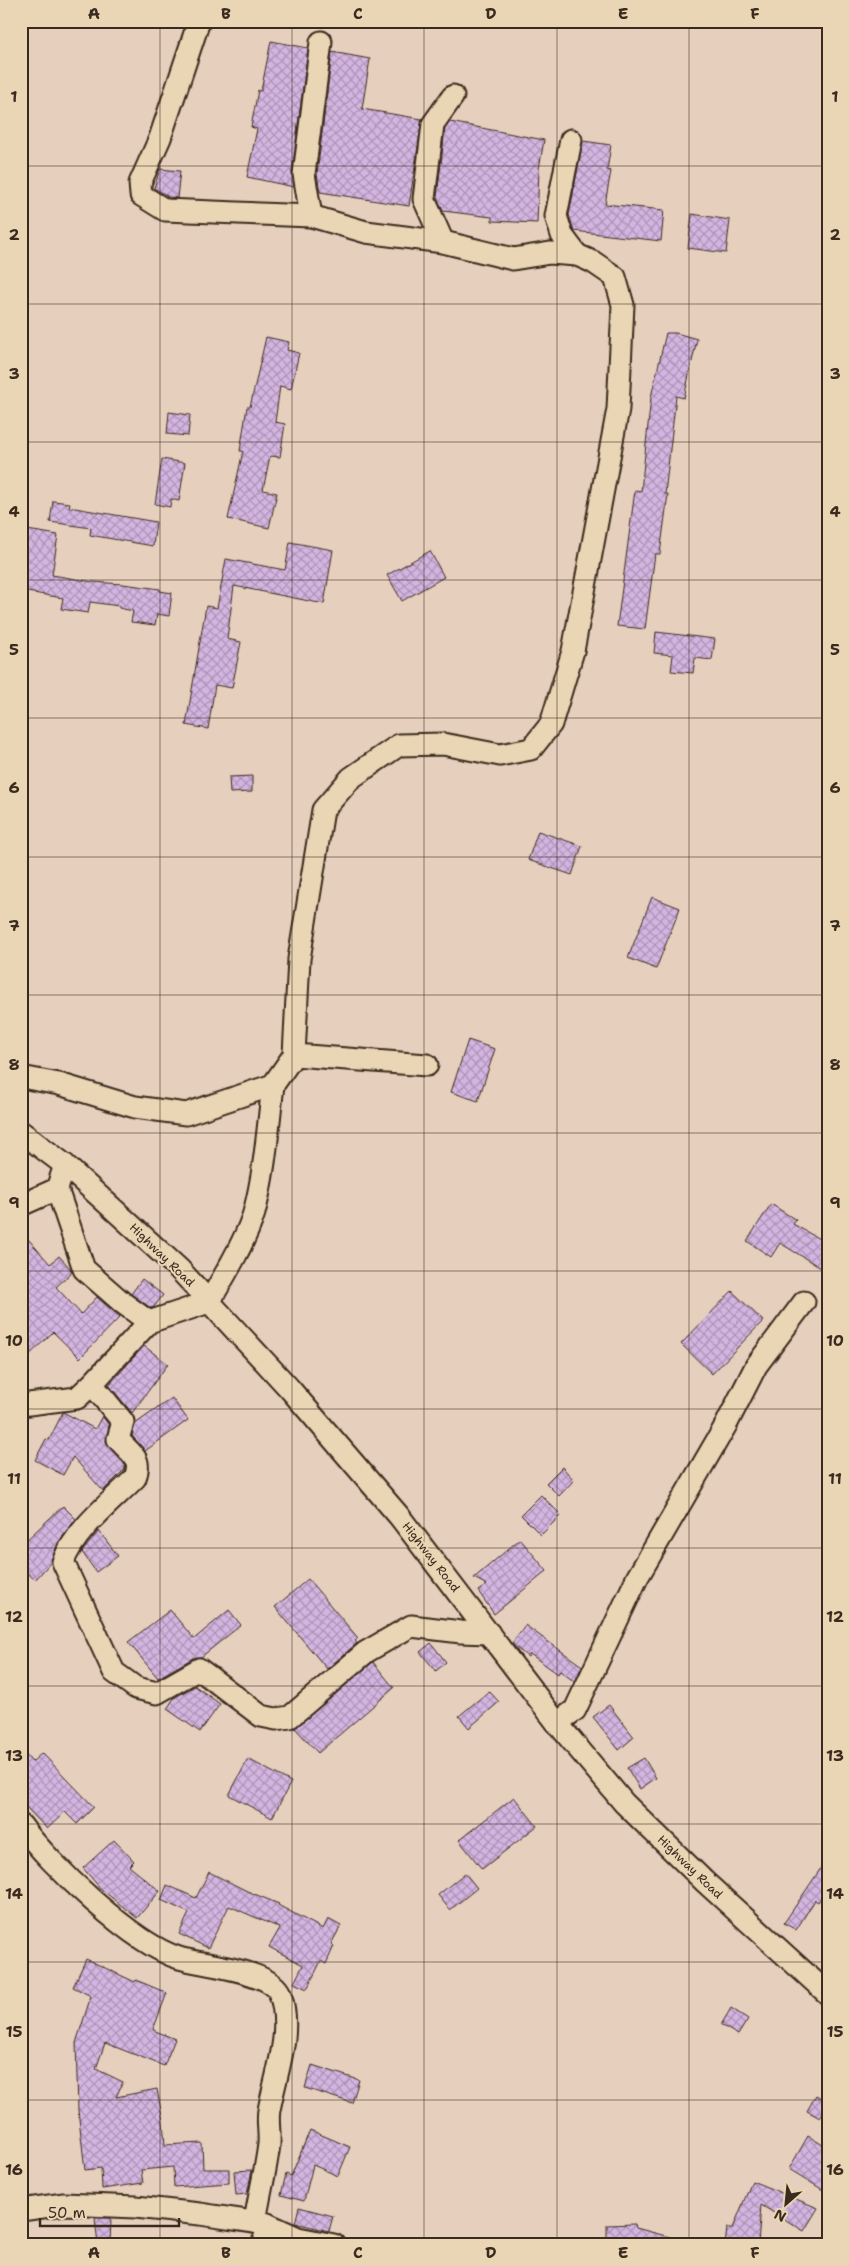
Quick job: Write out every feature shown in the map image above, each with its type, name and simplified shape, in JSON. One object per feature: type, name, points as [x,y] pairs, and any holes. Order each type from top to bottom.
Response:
[{"type":"street","points":[[21,1406],[77,1398],[149,1322],[209,1302],[228,1269],[254,1214],[267,1143],[273,1085],[294,1055],[299,959],[323,810],[351,778],[399,745],[443,744],[500,755],[531,749],[551,724],[573,651],[618,409],[623,305],[614,277],[593,262],[577,255],[550,253],[513,259],[442,242],[366,232],[311,216],[165,210],[141,195],[140,183],[160,138],[199,21]]},
{"type":"street","points":[[311,216],[304,174],[321,42]]},
{"type":"street","points":[[442,242],[424,199],[432,124],[453,96]]},
{"type":"street","points":[[571,140],[556,216],[562,235],[577,255]]},
{"type":"street","points":[[294,1055],[427,1065]]},
{"type":"street","points":[[21,1077],[59,1084],[135,1108],[186,1114],[273,1085]]},
{"type":"street","name":"Highway Road","points":[[21,1132],[65,1165],[179,1269],[289,1388],[399,1516],[557,1723],[624,1803],[705,1882],[828,1994]]},
{"type":"street","points":[[65,1165],[57,1189],[84,1270],[149,1322]]},
{"type":"street","points":[[21,1205],[57,1189]]},
{"type":"street","points":[[557,1723],[574,1710],[637,1578],[726,1425],[756,1366],[804,1302]]},
{"type":"street","points":[[92,1384],[123,1422],[118,1439],[138,1460],[138,1469],[135,1478],[68,1548],[63,1562],[114,1672],[136,1688],[157,1693],[199,1669],[260,1716],[276,1719],[290,1717],[366,1652],[411,1626],[461,1632],[489,1633]]},
{"type":"street","points":[[21,1825],[32,1840],[103,1909],[150,1944],[178,1958],[235,1970],[266,1980],[279,1992],[286,2022],[269,2112],[269,2143],[262,2230]]},
{"type":"street","points":[[21,2210],[64,2204],[136,2207],[334,2245]]},
{"type":"building","points":[[271,41],[308,48],[292,172],[294,187],[247,177],[257,129],[251,127],[258,90],[261,91]]},
{"type":"building","points":[[332,52],[370,59],[362,109],[422,119],[409,206],[320,192],[317,174]]},
{"type":"building","points":[[450,122],[544,140],[539,169],[537,223],[492,221],[492,217],[443,211],[437,197],[445,129]]},
{"type":"building","points":[[583,141],[611,145],[607,170],[611,171],[605,204],[664,210],[661,241],[574,231],[569,215]]},
{"type":"building","points":[[160,169],[180,171],[177,198],[169,197],[154,188]]},
{"type":"building","points":[[692,214],[730,220],[726,253],[688,248]]},
{"type":"building","points":[[666,333],[676,333],[697,339],[684,398],[676,396],[665,494],[668,494],[660,554],[655,554],[645,629],[617,626],[635,490],[641,491],[651,397]]},
{"type":"building","points":[[266,337],[289,342],[287,350],[299,353],[291,389],[280,386],[275,422],[285,424],[280,457],[270,456],[263,490],[277,493],[269,528],[228,519],[243,451],[240,451],[247,407],[250,407]]},
{"type":"building","points":[[169,412],[190,415],[188,436],[167,434]]},
{"type":"building","points":[[162,459],[185,463],[179,501],[171,499],[170,507],[155,504]]},
{"type":"building","points":[[53,501],[70,503],[69,507],[156,522],[153,546],[90,535],[91,528],[50,522]]},
{"type":"building","points":[[21,529],[58,535],[52,575],[93,582],[160,589],[160,591],[172,593],[169,616],[157,614],[155,625],[131,622],[133,611],[119,608],[119,606],[90,602],[88,613],[61,609],[63,598],[21,591],[24,567],[21,567]]},
{"type":"building","points":[[290,542],[333,550],[324,604],[234,586],[227,639],[241,642],[232,688],[215,685],[208,729],[186,725],[206,606],[217,608],[226,559],[285,570]]},
{"type":"building","points":[[430,551],[444,577],[402,601],[387,575]]},
{"type":"building","points":[[656,632],[715,639],[712,660],[695,658],[693,673],[671,671],[673,655],[654,653]]},
{"type":"building","points":[[252,776],[252,792],[230,793],[229,777]]},
{"type":"building","points":[[538,831],[582,846],[572,875],[528,860]]},
{"type":"building","points":[[652,897],[680,908],[656,969],[628,958]]},
{"type":"building","points":[[468,1040],[495,1049],[478,1101],[451,1092]]},
{"type":"building","points":[[771,1204],[796,1220],[793,1224],[828,1244],[828,1257],[821,1268],[780,1243],[771,1257],[747,1241]]},
{"type":"building","points":[[21,1231],[50,1264],[59,1256],[70,1268],[72,1272],[56,1287],[81,1314],[97,1297],[120,1317],[80,1358],[53,1332],[21,1363]]},
{"type":"building","points":[[142,1279],[163,1295],[154,1307],[151,1308],[131,1294]]},
{"type":"building","points":[[732,1291],[763,1321],[712,1374],[681,1344]]},
{"type":"building","points":[[144,1346],[168,1364],[132,1413],[109,1385]]},
{"type":"building","points":[[172,1398],[188,1420],[145,1451],[132,1436],[135,1424]]},
{"type":"building","points":[[63,1412],[95,1429],[102,1416],[109,1425],[106,1442],[124,1463],[125,1469],[103,1491],[73,1457],[63,1475],[35,1460],[46,1439],[49,1440]]},
{"type":"building","points":[[562,1467],[574,1480],[559,1496],[546,1483]]},
{"type":"building","points":[[541,1495],[561,1515],[541,1535],[521,1515]]},
{"type":"building","points":[[63,1506],[76,1519],[58,1543],[51,1562],[35,1580],[21,1567],[21,1545]]},
{"type":"building","points":[[99,1531],[118,1556],[96,1572],[82,1552]]},
{"type":"building","points":[[520,1539],[547,1571],[494,1614],[478,1591],[487,1585],[474,1578]]},
{"type":"building","points":[[308,1579],[358,1638],[355,1641],[357,1643],[327,1669],[275,1607]]},
{"type":"building","points":[[170,1610],[194,1639],[229,1610],[241,1625],[201,1657],[193,1658],[158,1678],[128,1642]]},
{"type":"building","points":[[525,1625],[582,1666],[575,1682],[560,1671],[558,1674],[530,1654],[528,1657],[515,1647],[512,1643]]},
{"type":"building","points":[[431,1643],[446,1662],[436,1671],[420,1652]]},
{"type":"building","points":[[373,1662],[394,1688],[318,1753],[295,1728]]},
{"type":"building","points":[[195,1686],[220,1704],[200,1732],[167,1709],[174,1698]]},
{"type":"building","points":[[489,1691],[499,1702],[469,1728],[459,1716]]},
{"type":"building","points":[[609,1705],[634,1737],[619,1750],[593,1717]]},
{"type":"building","points":[[21,1750],[32,1762],[42,1753],[94,1807],[77,1824],[65,1812],[47,1829],[21,1802]]},
{"type":"building","points":[[644,1758],[656,1778],[640,1789],[627,1768]]},
{"type":"building","points":[[248,1759],[291,1782],[272,1818],[229,1795]]},
{"type":"building","points":[[514,1797],[537,1826],[482,1869],[459,1840]]},
{"type":"building","points":[[114,1840],[134,1861],[129,1866],[160,1891],[137,1918],[101,1889],[83,1868]]},
{"type":"building","points":[[823,1865],[828,1868],[828,1888],[818,1902],[815,1900],[796,1930],[784,1923]]},
{"type":"building","points":[[209,1872],[279,1904],[323,1929],[328,1919],[341,1926],[331,1944],[334,1946],[326,1964],[321,1961],[307,1989],[294,1983],[303,1965],[269,1947],[280,1928],[229,1906],[208,1948],[179,1934],[189,1913],[161,1900],[167,1885],[196,1898]]},
{"type":"building","points":[[465,1873],[477,1888],[450,1910],[438,1895]]},
{"type":"building","points":[[86,1959],[135,1982],[136,1980],[167,1993],[153,2030],[175,2039],[164,2066],[105,2043],[96,2069],[123,2082],[116,2097],[157,2089],[165,2145],[202,2143],[203,2169],[229,2169],[229,2183],[174,2187],[173,2167],[141,2170],[143,2183],[102,2189],[101,2168],[85,2170],[78,2110],[76,2043],[91,1996],[73,1987]]},
{"type":"building","points":[[731,2008],[748,2019],[738,2035],[721,2025]]},
{"type":"building","points":[[312,2065],[359,2080],[352,2103],[305,2088]]},
{"type":"building","points":[[816,2095],[828,2102],[820,2118],[807,2111]]},
{"type":"building","points":[[310,2130],[350,2147],[338,2176],[313,2165],[304,2201],[281,2195],[286,2174],[291,2176]]},
{"type":"building","points":[[808,2136],[828,2148],[828,2193],[789,2169]]},
{"type":"building","points":[[252,2170],[247,2194],[236,2195],[234,2171]]},
{"type":"building","points":[[752,2181],[818,2208],[804,2231],[761,2205],[758,2245],[725,2245],[727,2228],[733,2228]]},
{"type":"building","points":[[299,2207],[333,2216],[329,2231],[295,2223]]},
{"type":"building","points":[[95,2218],[111,2218],[110,2245],[98,2245]]},
{"type":"building","points":[[635,2224],[636,2228],[681,2240],[680,2245],[607,2245],[607,2225]]}]
